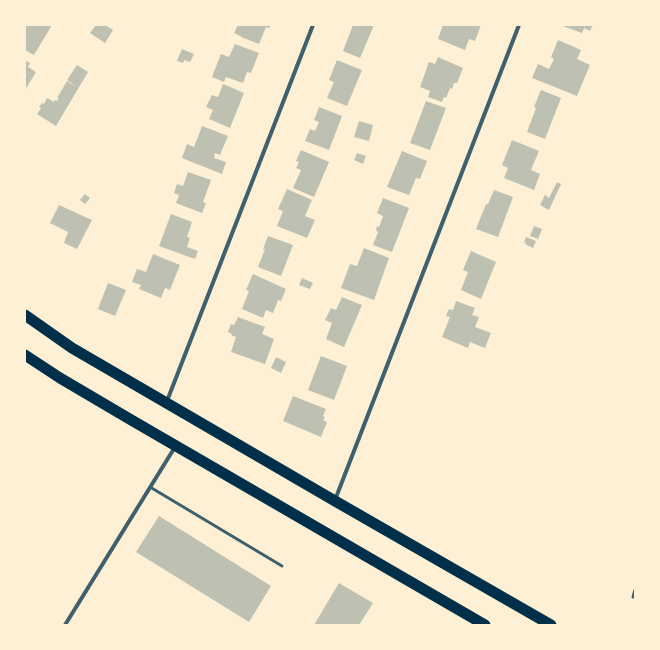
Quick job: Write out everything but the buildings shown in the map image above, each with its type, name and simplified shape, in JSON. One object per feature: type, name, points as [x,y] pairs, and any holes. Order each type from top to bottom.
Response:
[{"type":"highway","points":[[25,315],[72,348],[551,625]]},
{"type":"highway","points":[[25,355],[96,400],[485,625]]},
{"type":"street","points":[[166,403],[313,25]]},
{"type":"street","points":[[335,501],[519,25]]},
{"type":"street","points":[[65,625],[175,446]]},
{"type":"lane","points":[[150,487],[282,566]]},
{"type":"lane","points":[[633,597],[635,590]]}]
